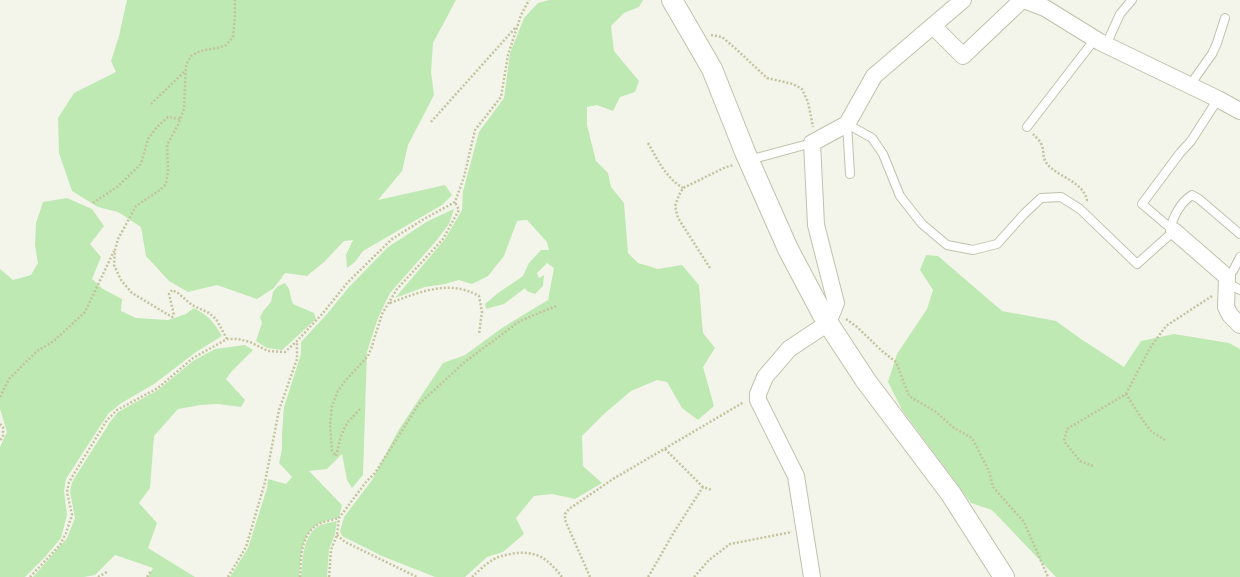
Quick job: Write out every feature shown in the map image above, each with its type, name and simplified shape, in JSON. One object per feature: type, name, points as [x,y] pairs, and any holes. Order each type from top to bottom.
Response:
[{"type":"street","points":[[672,0],[712,69],[749,160],[788,249],[831,316],[866,381],[951,494],[1004,577]]},
{"type":"street","points":[[812,577],[796,476],[758,400],[758,394],[765,377],[789,349],[831,316],[836,303],[816,225],[814,143],[847,124],[874,76],[962,0]]},
{"type":"street","points":[[933,26],[963,56],[1023,0],[1045,8],[1101,42],[1240,111]]},
{"type":"street","points":[[1172,229],[1230,284],[1226,307],[1230,315],[1240,325]]},
{"type":"lane","points":[[1028,127],[1101,42],[1120,14],[1132,0]]},
{"type":"lane","points":[[1190,85],[1218,43],[1225,18]]},
{"type":"lane","points":[[1172,229],[1142,204],[1191,140],[1218,99]]},
{"type":"lane","points":[[847,124],[850,174]]},
{"type":"lane","points":[[847,124],[872,138],[883,154],[900,196],[922,224],[947,245],[973,250],[997,244],[1024,214],[1041,198],[1061,197],[1082,211],[1137,264],[1172,229],[1178,209],[1185,200],[1192,195],[1199,198],[1240,234]]},
{"type":"lane","points":[[749,160],[814,143]]},
{"type":"lane","points":[[1230,284],[1233,271],[1240,257]]},
{"type":"path","points":[[0,397],[9,379],[37,351],[54,341],[85,312],[115,250],[118,239],[136,206],[160,190],[166,184],[168,171],[167,145],[181,119],[184,109],[186,65],[191,56],[200,51],[226,45],[233,38],[235,0]]},
{"type":"path","points":[[30,577],[60,545],[72,515],[67,492],[69,482],[107,420],[117,410],[158,388],[193,358],[227,339],[238,339],[250,342],[268,351],[285,352],[323,314],[348,282],[392,239],[454,202],[464,177],[476,130],[501,97],[508,55],[521,15],[529,0]]},
{"type":"path","points":[[431,122],[517,26]]},
{"type":"path","points":[[696,42],[711,35],[722,37],[767,78],[793,84],[802,89],[808,102],[814,143]]},
{"type":"path","points":[[151,104],[186,70]]},
{"type":"path","points":[[93,203],[117,187],[141,164],[148,139],[156,127],[168,117],[181,119]]},
{"type":"path","points":[[1028,127],[1042,145],[1043,158],[1051,168],[1073,181],[1086,194],[1087,200],[1082,211]]},
{"type":"path","points":[[648,142],[665,173],[673,182],[683,188]]},
{"type":"path","points":[[710,268],[678,218],[675,206],[683,188],[726,167],[749,160]]},
{"type":"path","points":[[360,409],[347,423],[341,436],[336,456],[332,452],[330,425],[332,406],[338,391],[368,356],[382,314],[397,289],[442,239],[459,210],[454,202]]},
{"type":"path","points":[[115,250],[114,265],[121,280],[132,293],[172,317],[174,315],[169,294],[172,290],[192,305],[209,313],[216,320],[227,339]]},
{"type":"path","points":[[1093,466],[1080,462],[1064,441],[1067,429],[1126,394],[1150,348],[1166,326],[1230,284]]},
{"type":"path","points":[[389,303],[428,290],[449,287],[471,292],[479,296],[482,312],[479,334]]},
{"type":"path","points":[[329,577],[331,550],[337,535],[339,518],[366,482],[375,473],[419,404],[466,361],[520,321],[556,306]]},
{"type":"path","points":[[831,316],[857,327],[896,362],[909,396],[936,412],[954,428],[972,438],[989,471],[993,487],[1024,522],[1048,577]]},
{"type":"path","points":[[228,577],[246,547],[265,482],[279,410],[297,359],[297,341]]},
{"type":"path","points":[[1126,394],[1152,432],[1165,440]]},
{"type":"path","points":[[590,577],[565,520],[565,514],[569,509],[613,479],[664,449],[746,401],[758,398]]},
{"type":"path","points":[[0,424],[3,427],[3,436],[0,441]]},
{"type":"path","points":[[664,449],[703,487],[712,490]]},
{"type":"path","points":[[648,577],[674,532],[703,487]]},
{"type":"path","points":[[300,577],[302,548],[308,533],[319,524],[339,518]]},
{"type":"path","points":[[694,577],[709,560],[730,544],[804,529]]},
{"type":"path","points":[[337,535],[345,542],[417,577]]},
{"type":"path","points":[[472,577],[492,560],[507,554],[517,553],[533,554],[543,559],[554,566],[562,577]]},
{"type":"path","points":[[148,577],[151,571]]},
{"type":"path","points":[[98,577],[107,572]]},
{"type":"green space","points":[[127,0],[456,0],[433,43],[431,72],[434,95],[408,145],[402,171],[378,200],[445,185],[452,195],[442,205],[363,251],[355,262],[347,268],[346,255],[353,240],[344,241],[324,262],[307,276],[285,273],[274,288],[257,299],[217,285],[188,292],[169,281],[146,256],[141,227],[118,212],[98,207],[72,191],[59,153],[58,118],[74,93],[116,72],[111,61],[119,36]]},
{"type":"green space","points":[[549,0],[643,0],[639,7],[624,13],[611,26],[614,51],[639,81],[635,92],[620,97],[613,111],[597,105],[587,107],[587,125],[596,161],[608,173],[611,187],[624,203],[628,253],[638,263],[658,269],[682,265],[699,285],[703,333],[715,348],[703,367],[714,406],[698,420],[682,408],[667,382],[657,380],[631,391],[605,413],[582,436],[583,466],[602,483],[575,499],[552,494],[534,496],[516,518],[524,534],[503,552],[487,557],[465,577],[435,577],[382,556],[342,536],[340,531],[344,517],[372,480],[398,431],[443,363],[465,355],[502,328],[548,300],[554,268],[547,263],[537,273],[539,278],[544,275],[543,286],[535,294],[527,291],[525,288],[504,304],[486,309],[485,304],[523,276],[529,263],[541,250],[549,250],[547,242],[527,220],[517,221],[504,256],[488,276],[472,284],[459,280],[425,287],[395,298],[445,239],[462,210],[463,191],[479,132],[504,98],[510,53],[524,18],[538,3]]},
{"type":"green space","points":[[67,198],[92,209],[104,226],[90,244],[101,257],[92,279],[103,289],[122,299],[121,311],[136,318],[168,320],[186,314],[194,308],[211,320],[222,336],[196,352],[154,384],[120,404],[108,414],[66,479],[64,491],[67,515],[61,538],[25,577],[0,577],[0,447],[7,432],[0,409],[0,269],[13,280],[31,275],[38,263],[35,245],[36,223],[43,202]]},
{"type":"green space","points":[[454,209],[449,224],[437,240],[390,293],[378,318],[367,352],[363,475],[352,488],[347,480],[342,454],[327,469],[309,471],[342,505],[339,518],[327,520],[313,527],[305,539],[301,554],[299,577],[230,577],[248,548],[267,488],[268,479],[286,484],[292,477],[279,463],[282,449],[284,407],[301,354],[301,342],[349,287],[388,247],[428,221]]},
{"type":"green space","points":[[926,255],[938,256],[1002,311],[1056,321],[1124,367],[1141,341],[1174,334],[1229,343],[1240,349],[1240,577],[1056,577],[992,510],[971,503],[902,410],[888,382],[897,354],[927,309],[933,290],[920,270]]},
{"type":"green space","points":[[285,283],[289,288],[293,304],[314,313],[316,319],[282,350],[267,348],[256,341],[262,323],[260,317],[271,302],[273,292],[278,286]]},
{"type":"green space","points":[[245,345],[253,350],[226,379],[245,400],[241,407],[218,404],[200,405],[178,409],[154,436],[150,488],[139,503],[157,523],[148,548],[195,577],[148,577],[153,568],[115,555],[95,575],[84,577],[33,577],[67,538],[75,518],[70,492],[72,482],[118,412],[158,390],[193,361],[215,349]]},
{"type":"green space","points":[[337,521],[335,534],[329,550],[327,577],[301,577],[303,555],[310,534],[321,525]]}]
